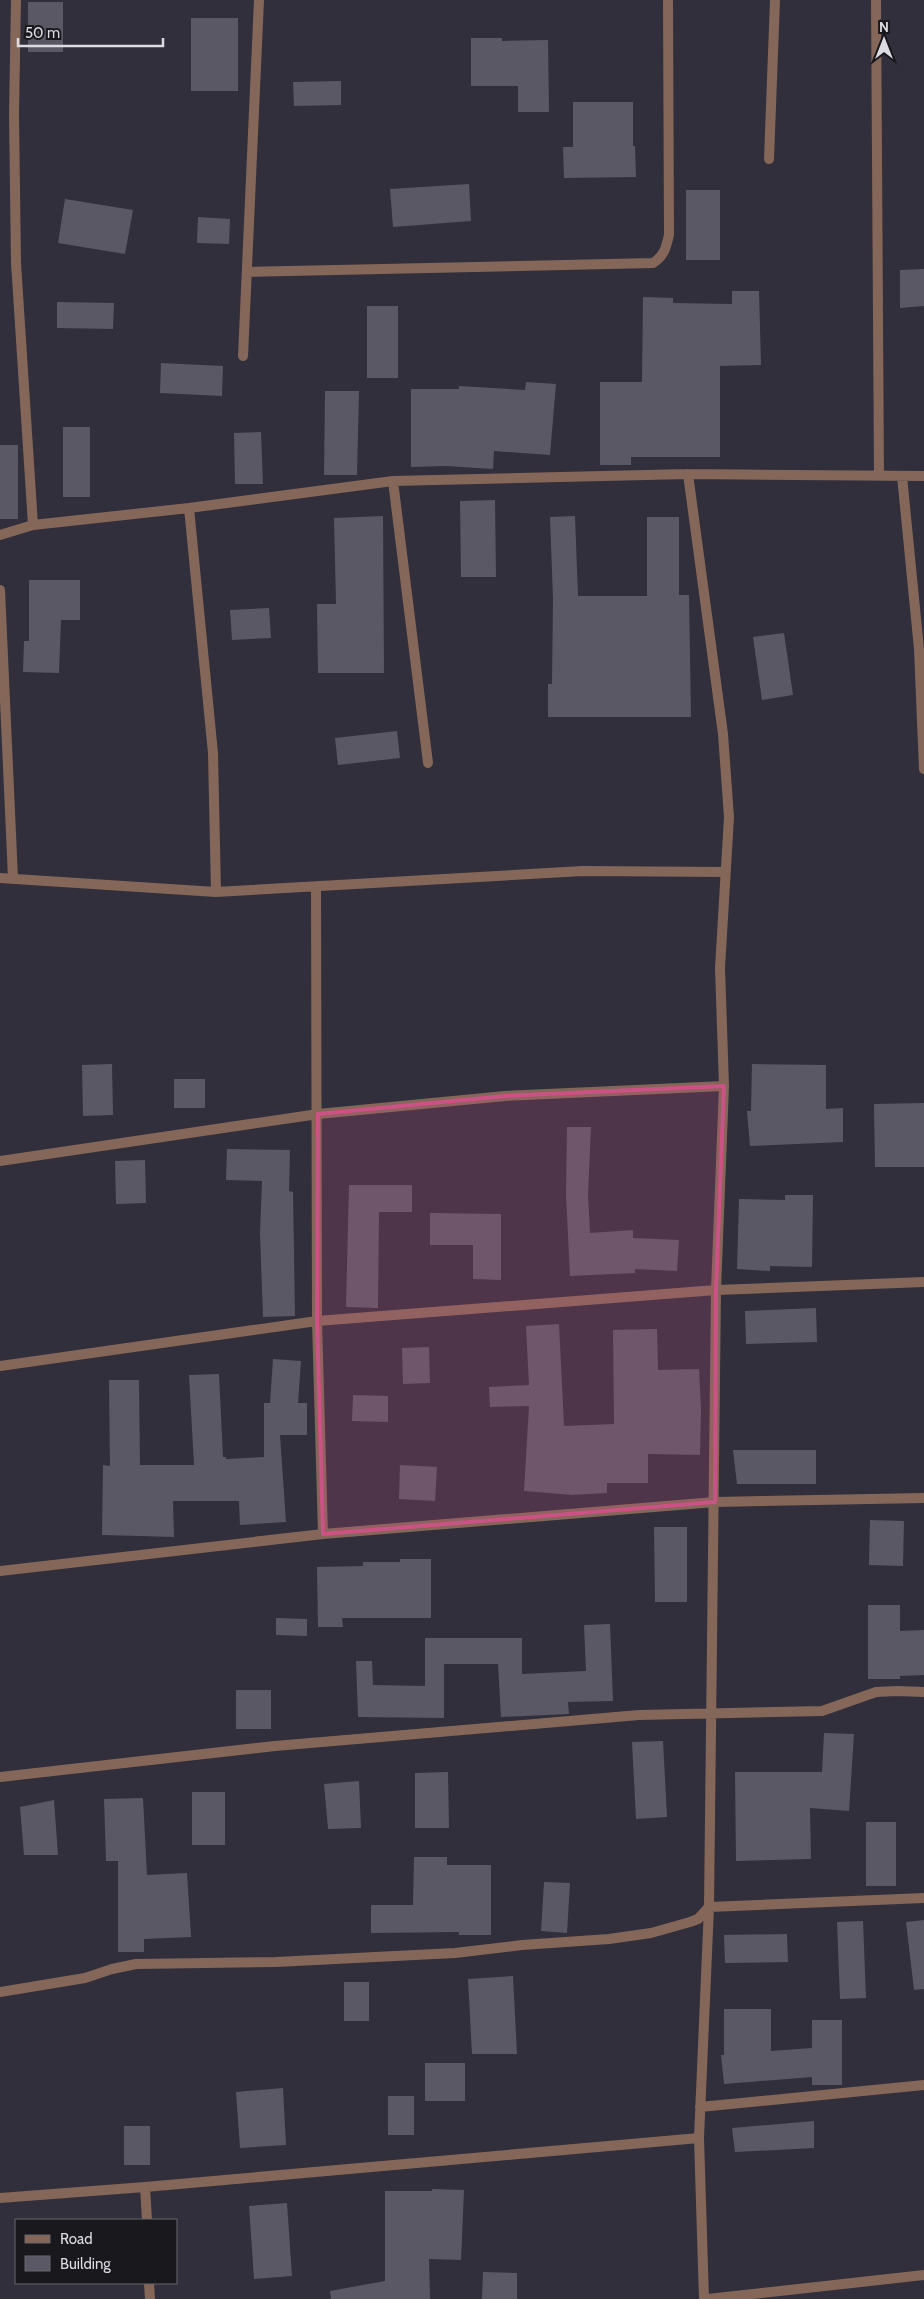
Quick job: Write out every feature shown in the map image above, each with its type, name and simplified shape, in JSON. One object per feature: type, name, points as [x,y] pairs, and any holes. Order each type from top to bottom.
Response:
[{"type":"street","points":[[16,0],[14,114],[16,263],[33,525]]},
{"type":"street","points":[[243,356],[259,0]]},
{"type":"street","points":[[247,272],[653,263],[661,258],[666,249],[669,235],[668,0]]},
{"type":"street","points":[[769,159],[775,0]]},
{"type":"street","points":[[876,0],[879,475]]},
{"type":"street","points":[[0,535],[33,525],[189,508],[393,480],[688,474],[924,476]]},
{"type":"street","points":[[688,474],[723,734],[729,816],[720,968],[724,1086],[716,1290],[710,1907],[699,2138],[704,2299]]},
{"type":"street","points":[[902,476],[919,649],[924,769]]},
{"type":"street","points":[[393,480],[428,763]]},
{"type":"street","points":[[189,508],[206,658],[213,753],[216,802],[216,892]]},
{"type":"street","points":[[0,590],[14,878]]},
{"type":"street","points":[[0,878],[216,892],[583,871],[725,872]]},
{"type":"street","points":[[316,887],[317,1321],[323,1534]]},
{"type":"street","points":[[0,1161],[318,1114],[505,1096],[724,1086]]},
{"type":"street","points":[[0,1366],[317,1321],[716,1290],[924,1282]]},
{"type":"street","points":[[0,1571],[323,1534],[715,1502],[924,1498]]},
{"type":"street","points":[[0,1777],[275,1746],[639,1715],[822,1711],[876,1692],[924,1692]]},
{"type":"street","points":[[0,1992],[85,1978],[112,1969],[136,1964],[276,1962],[455,1953],[522,1945],[609,1939],[652,1933],[698,1919],[710,1907],[924,1898]]},
{"type":"street","points":[[700,2107],[924,2085]]},
{"type":"street","points":[[0,2198],[146,2187],[699,2138]]},
{"type":"street","points":[[146,2187],[147,2219]]},
{"type":"street","points":[[708,2299],[924,2274]]},
{"type":"street","points":[[149,2284],[150,2299]]},
{"type":"highlighted area","points":[[724,1086],[716,1290],[715,1502],[323,1534],[317,1321],[318,1114],[505,1096]]},
{"type":"building","points":[[28,2],[63,2],[63,52],[28,52]]},
{"type":"building","points":[[191,18],[238,18],[238,91],[191,91]]},
{"type":"building","points":[[471,38],[502,38],[502,41],[548,40],[549,112],[518,112],[518,86],[471,86]]},
{"type":"building","points":[[341,81],[341,105],[294,106],[293,82]]},
{"type":"building","points":[[573,102],[633,102],[633,146],[635,146],[636,177],[564,178],[563,147],[573,147]]},
{"type":"building","points":[[469,184],[471,221],[393,227],[390,189]]},
{"type":"building","points":[[686,190],[720,190],[720,260],[686,260]]},
{"type":"building","points":[[65,199],[133,210],[125,254],[58,243]]},
{"type":"building","points":[[198,217],[230,219],[229,244],[197,243]]},
{"type":"building","points":[[924,269],[924,306],[900,308],[900,270]]},
{"type":"building","points":[[732,291],[759,291],[761,365],[720,366],[720,457],[631,457],[631,465],[600,465],[600,382],[642,382],[643,297],[673,298],[673,303],[732,304]]},
{"type":"building","points":[[57,302],[114,303],[113,329],[57,328]]},
{"type":"building","points":[[367,306],[398,306],[398,378],[367,378]]},
{"type":"building","points":[[161,363],[223,366],[222,396],[160,393]]},
{"type":"building","points":[[526,382],[556,384],[550,455],[494,451],[493,469],[446,466],[411,467],[411,389],[459,389],[459,386],[525,390]]},
{"type":"building","points":[[325,391],[359,391],[357,475],[324,475]]},
{"type":"building","points":[[63,427],[90,427],[90,497],[63,497]]},
{"type":"building","points":[[261,432],[263,484],[235,484],[234,433]]},
{"type":"building","points":[[0,445],[18,445],[18,519],[0,519]]},
{"type":"building","points":[[495,500],[496,577],[461,577],[460,501]]},
{"type":"building","points":[[383,516],[384,673],[318,673],[317,604],[336,604],[334,518]]},
{"type":"building","points":[[575,516],[578,596],[647,596],[647,517],[679,517],[679,595],[689,595],[691,717],[548,717],[548,684],[552,684],[553,599],[550,517]]},
{"type":"building","points":[[29,580],[80,580],[80,620],[61,620],[59,673],[23,672],[24,641],[29,641]]},
{"type":"building","points":[[269,608],[271,638],[232,640],[230,610]]},
{"type":"building","points":[[784,633],[793,695],[762,700],[753,637]]},
{"type":"building","points":[[397,731],[400,758],[338,765],[335,738]]},
{"type":"building","points":[[112,1064],[113,1115],[83,1116],[82,1065]]},
{"type":"building","points":[[752,1064],[826,1065],[826,1109],[843,1108],[843,1142],[750,1146],[747,1111],[751,1111]]},
{"type":"building","points":[[174,1079],[205,1079],[205,1108],[174,1108]]},
{"type":"building","points":[[924,1103],[924,1167],[875,1167],[874,1104]]},
{"type":"building","points":[[567,1127],[591,1127],[588,1195],[590,1233],[633,1230],[633,1238],[679,1240],[677,1271],[635,1269],[635,1273],[570,1276],[566,1195]]},
{"type":"building","points":[[227,1149],[290,1150],[289,1191],[293,1192],[295,1316],[263,1317],[260,1233],[262,1181],[226,1180]]},
{"type":"building","points":[[145,1160],[146,1203],[116,1204],[115,1161]]},
{"type":"building","points":[[349,1185],[412,1185],[412,1212],[379,1212],[378,1308],[346,1307]]},
{"type":"building","points":[[785,1195],[813,1195],[812,1267],[770,1266],[770,1271],[737,1269],[739,1199],[785,1200]]},
{"type":"building","points":[[430,1213],[501,1214],[501,1280],[473,1279],[473,1245],[430,1245]]},
{"type":"building","points":[[816,1308],[817,1342],[746,1344],[745,1311]]},
{"type":"building","points":[[559,1324],[564,1426],[614,1424],[613,1330],[657,1329],[658,1370],[699,1369],[701,1410],[700,1455],[648,1454],[648,1483],[607,1483],[607,1493],[572,1495],[524,1491],[529,1406],[490,1407],[489,1387],[529,1385],[526,1326]]},
{"type":"building","points":[[429,1347],[430,1383],[403,1384],[402,1348]]},
{"type":"building","points":[[273,1359],[301,1361],[298,1403],[307,1403],[307,1435],[280,1435],[286,1522],[240,1525],[239,1501],[173,1501],[174,1537],[102,1535],[103,1465],[110,1466],[109,1380],[139,1380],[140,1465],[194,1465],[189,1375],[219,1374],[223,1457],[226,1457],[226,1459],[264,1457],[264,1403],[270,1403]]},
{"type":"building","points":[[353,1395],[388,1396],[388,1422],[352,1421]]},
{"type":"building","points":[[733,1450],[816,1450],[816,1484],[737,1484]]},
{"type":"building","points":[[400,1465],[437,1467],[435,1501],[399,1499]]},
{"type":"building","points":[[870,1520],[904,1521],[903,1566],[869,1565]]},
{"type":"building","points":[[654,1527],[687,1527],[687,1602],[655,1602]]},
{"type":"building","points":[[400,1559],[431,1559],[431,1618],[342,1618],[343,1627],[318,1627],[317,1567],[363,1566],[363,1562],[400,1562]]},
{"type":"building","points":[[868,1605],[900,1605],[900,1631],[924,1630],[924,1675],[900,1676],[900,1679],[868,1679]]},
{"type":"building","points":[[276,1618],[307,1619],[307,1636],[276,1635]]},
{"type":"building","points":[[610,1624],[613,1701],[568,1702],[569,1714],[501,1717],[498,1664],[444,1664],[444,1718],[358,1717],[356,1661],[372,1661],[373,1685],[425,1686],[425,1638],[522,1638],[522,1674],[586,1671],[584,1625]]},
{"type":"building","points":[[236,1690],[271,1690],[271,1729],[236,1729]]},
{"type":"building","points":[[824,1733],[854,1734],[849,1811],[810,1808],[811,1859],[736,1861],[735,1772],[822,1772]]},
{"type":"building","points":[[663,1741],[667,1817],[636,1819],[632,1742]]},
{"type":"building","points":[[448,1772],[449,1828],[415,1828],[415,1773]]},
{"type":"building","points":[[359,1781],[361,1828],[328,1829],[324,1784]]},
{"type":"building","points":[[192,1792],[225,1792],[225,1845],[192,1845]]},
{"type":"building","points":[[143,1798],[147,1875],[187,1873],[191,1937],[144,1939],[144,1952],[118,1952],[118,1861],[106,1861],[104,1799]]},
{"type":"building","points":[[54,1800],[58,1855],[24,1855],[20,1807]]},
{"type":"building","points":[[866,1822],[896,1822],[896,1886],[866,1886]]},
{"type":"building","points":[[414,1857],[447,1857],[447,1865],[491,1865],[491,1935],[459,1935],[459,1932],[371,1933],[371,1905],[413,1905]]},
{"type":"building","points":[[544,1882],[570,1883],[567,1933],[541,1931]]},
{"type":"building","points":[[924,1920],[924,1989],[914,1990],[906,1922]]},
{"type":"building","points":[[863,1921],[866,1998],[840,1999],[837,1922]]},
{"type":"building","points":[[787,1934],[788,1962],[725,1963],[724,1935]]},
{"type":"building","points":[[513,1976],[517,2054],[472,2054],[468,1979]]},
{"type":"building","points":[[344,1982],[369,1982],[369,2021],[344,2021]]},
{"type":"building","points":[[724,2009],[771,2009],[771,2051],[812,2048],[812,2020],[842,2020],[842,2085],[812,2085],[812,2077],[724,2084],[721,2055],[724,2055]]},
{"type":"building","points":[[425,2063],[465,2063],[465,2101],[425,2101]]},
{"type":"building","points":[[283,2088],[286,2145],[240,2148],[236,2092]]},
{"type":"building","points":[[388,2096],[414,2096],[414,2135],[388,2135]]},
{"type":"building","points":[[814,2121],[814,2148],[735,2152],[732,2128]]},
{"type":"building","points":[[124,2126],[150,2126],[150,2165],[124,2165]]},
{"type":"building","points":[[432,2189],[464,2190],[461,2260],[429,2259],[430,2299],[331,2299],[330,2291],[385,2281],[385,2191],[432,2191]]},
{"type":"building","points":[[287,2203],[292,2276],[254,2279],[249,2206]]},
{"type":"building","points":[[483,2272],[517,2273],[517,2299],[482,2299]]}]
